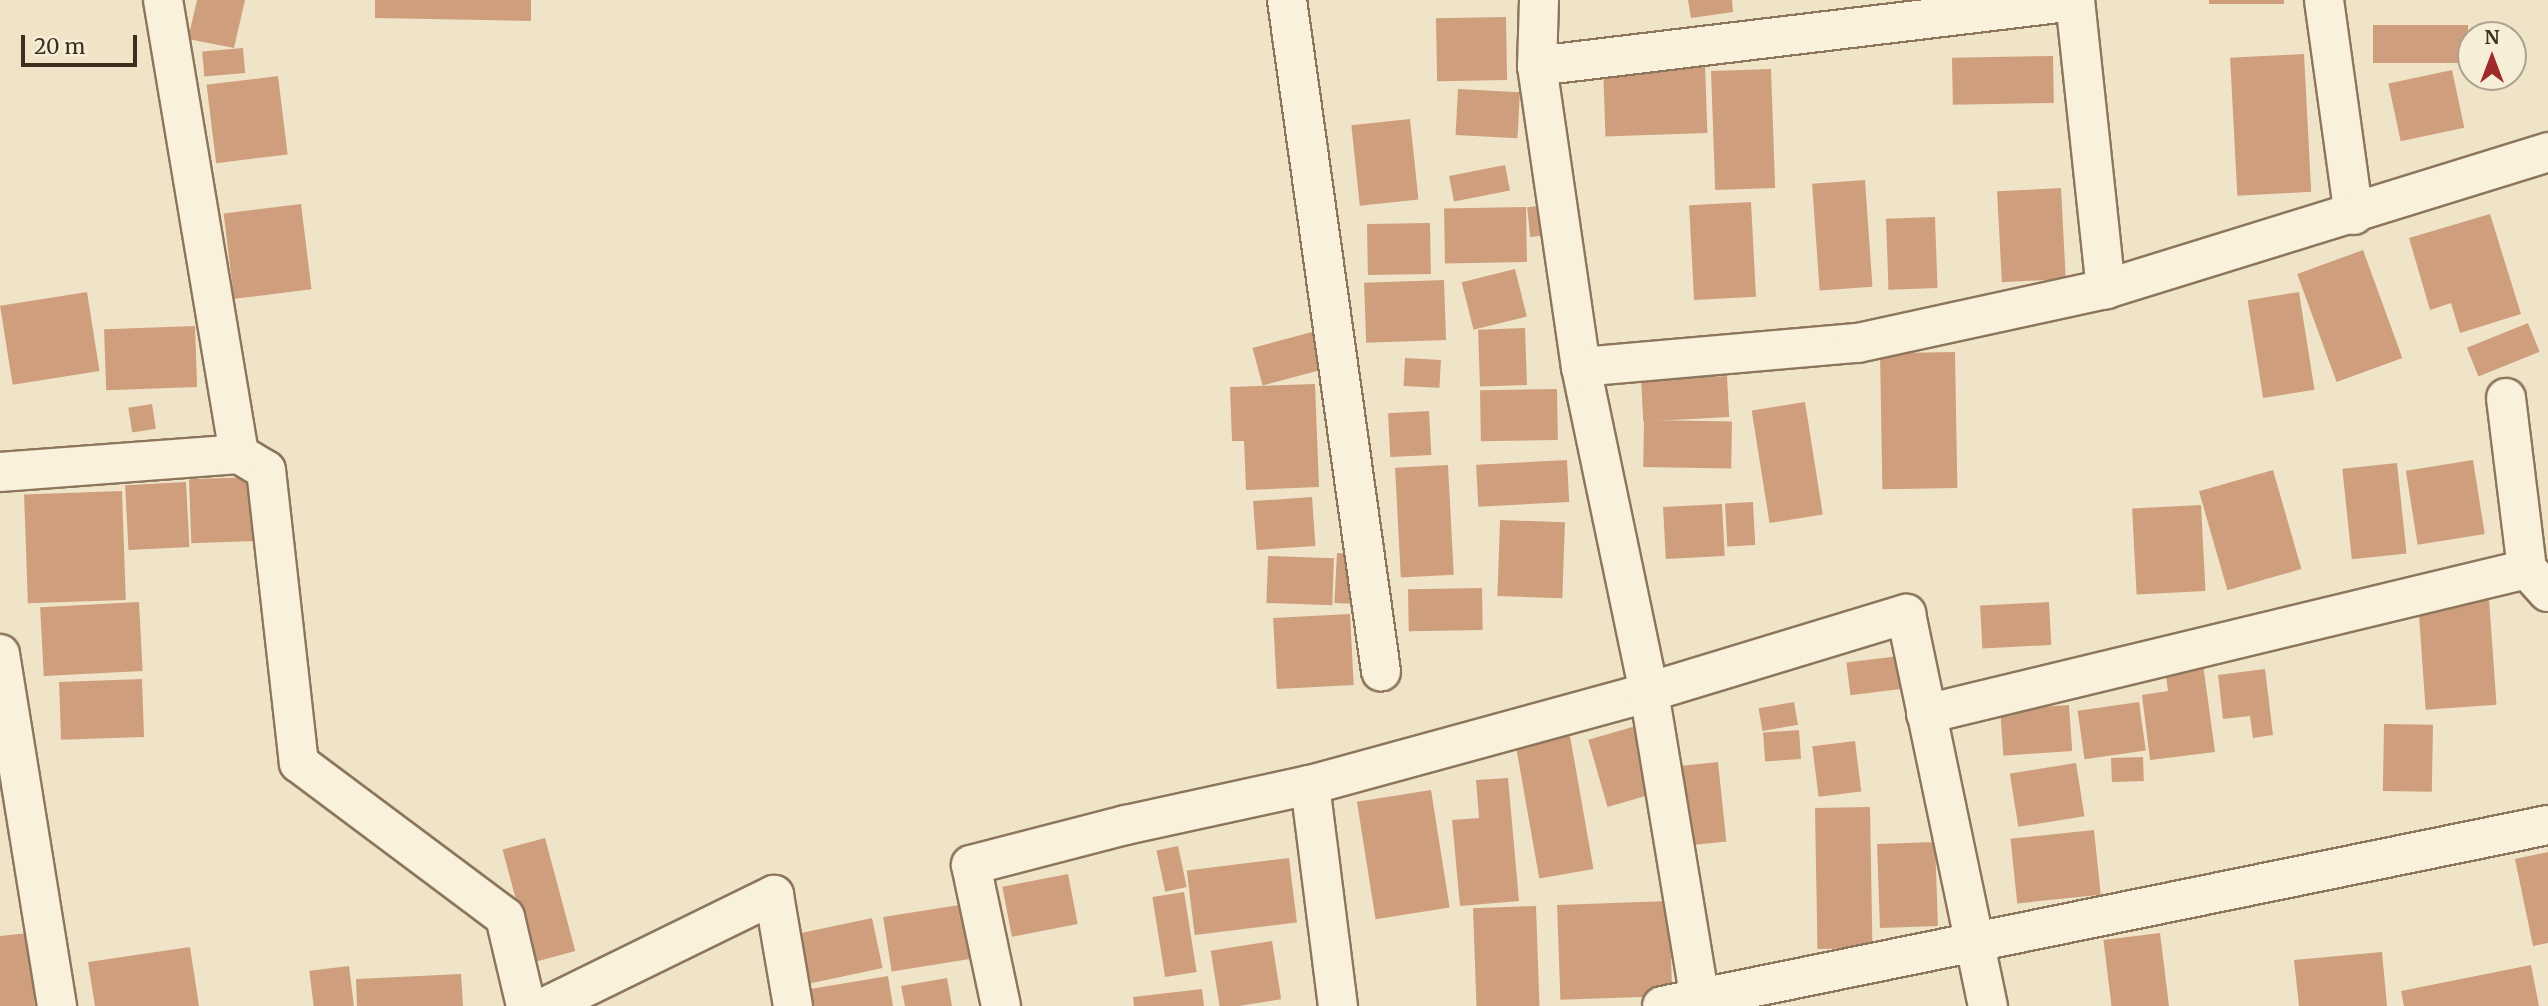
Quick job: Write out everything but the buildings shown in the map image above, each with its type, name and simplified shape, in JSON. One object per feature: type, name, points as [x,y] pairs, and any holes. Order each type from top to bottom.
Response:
[{"type":"street","points":[[163,0],[239,454]]},
{"type":"street","points":[[1287,0],[1381,671]]},
{"type":"street","points":[[1539,0],[1537,66],[1581,367],[1649,692],[1700,999]]},
{"type":"street","points":[[2324,0],[2354,215]]},
{"type":"street","points":[[1537,66],[2075,1],[2106,289]]},
{"type":"street","points":[[1581,367],[1858,343],[2106,289],[2354,215],[2548,152]]},
{"type":"street","points":[[1926,714],[2538,580],[2506,398]]},
{"type":"street","points":[[0,472],[239,454],[266,470],[299,763],[505,917],[526,1006]]},
{"type":"street","points":[[1001,1006],[971,865],[1126,825],[1310,785],[1649,692],[1906,614],[1988,1006]]},
{"type":"street","points":[[0,654],[57,1006]]},
{"type":"street","points":[[1310,785],[1338,1006]]},
{"type":"street","points":[[1662,1006],[1974,946],[2548,825]]},
{"type":"street","points":[[547,1006],[774,895],[793,1006]]}]
